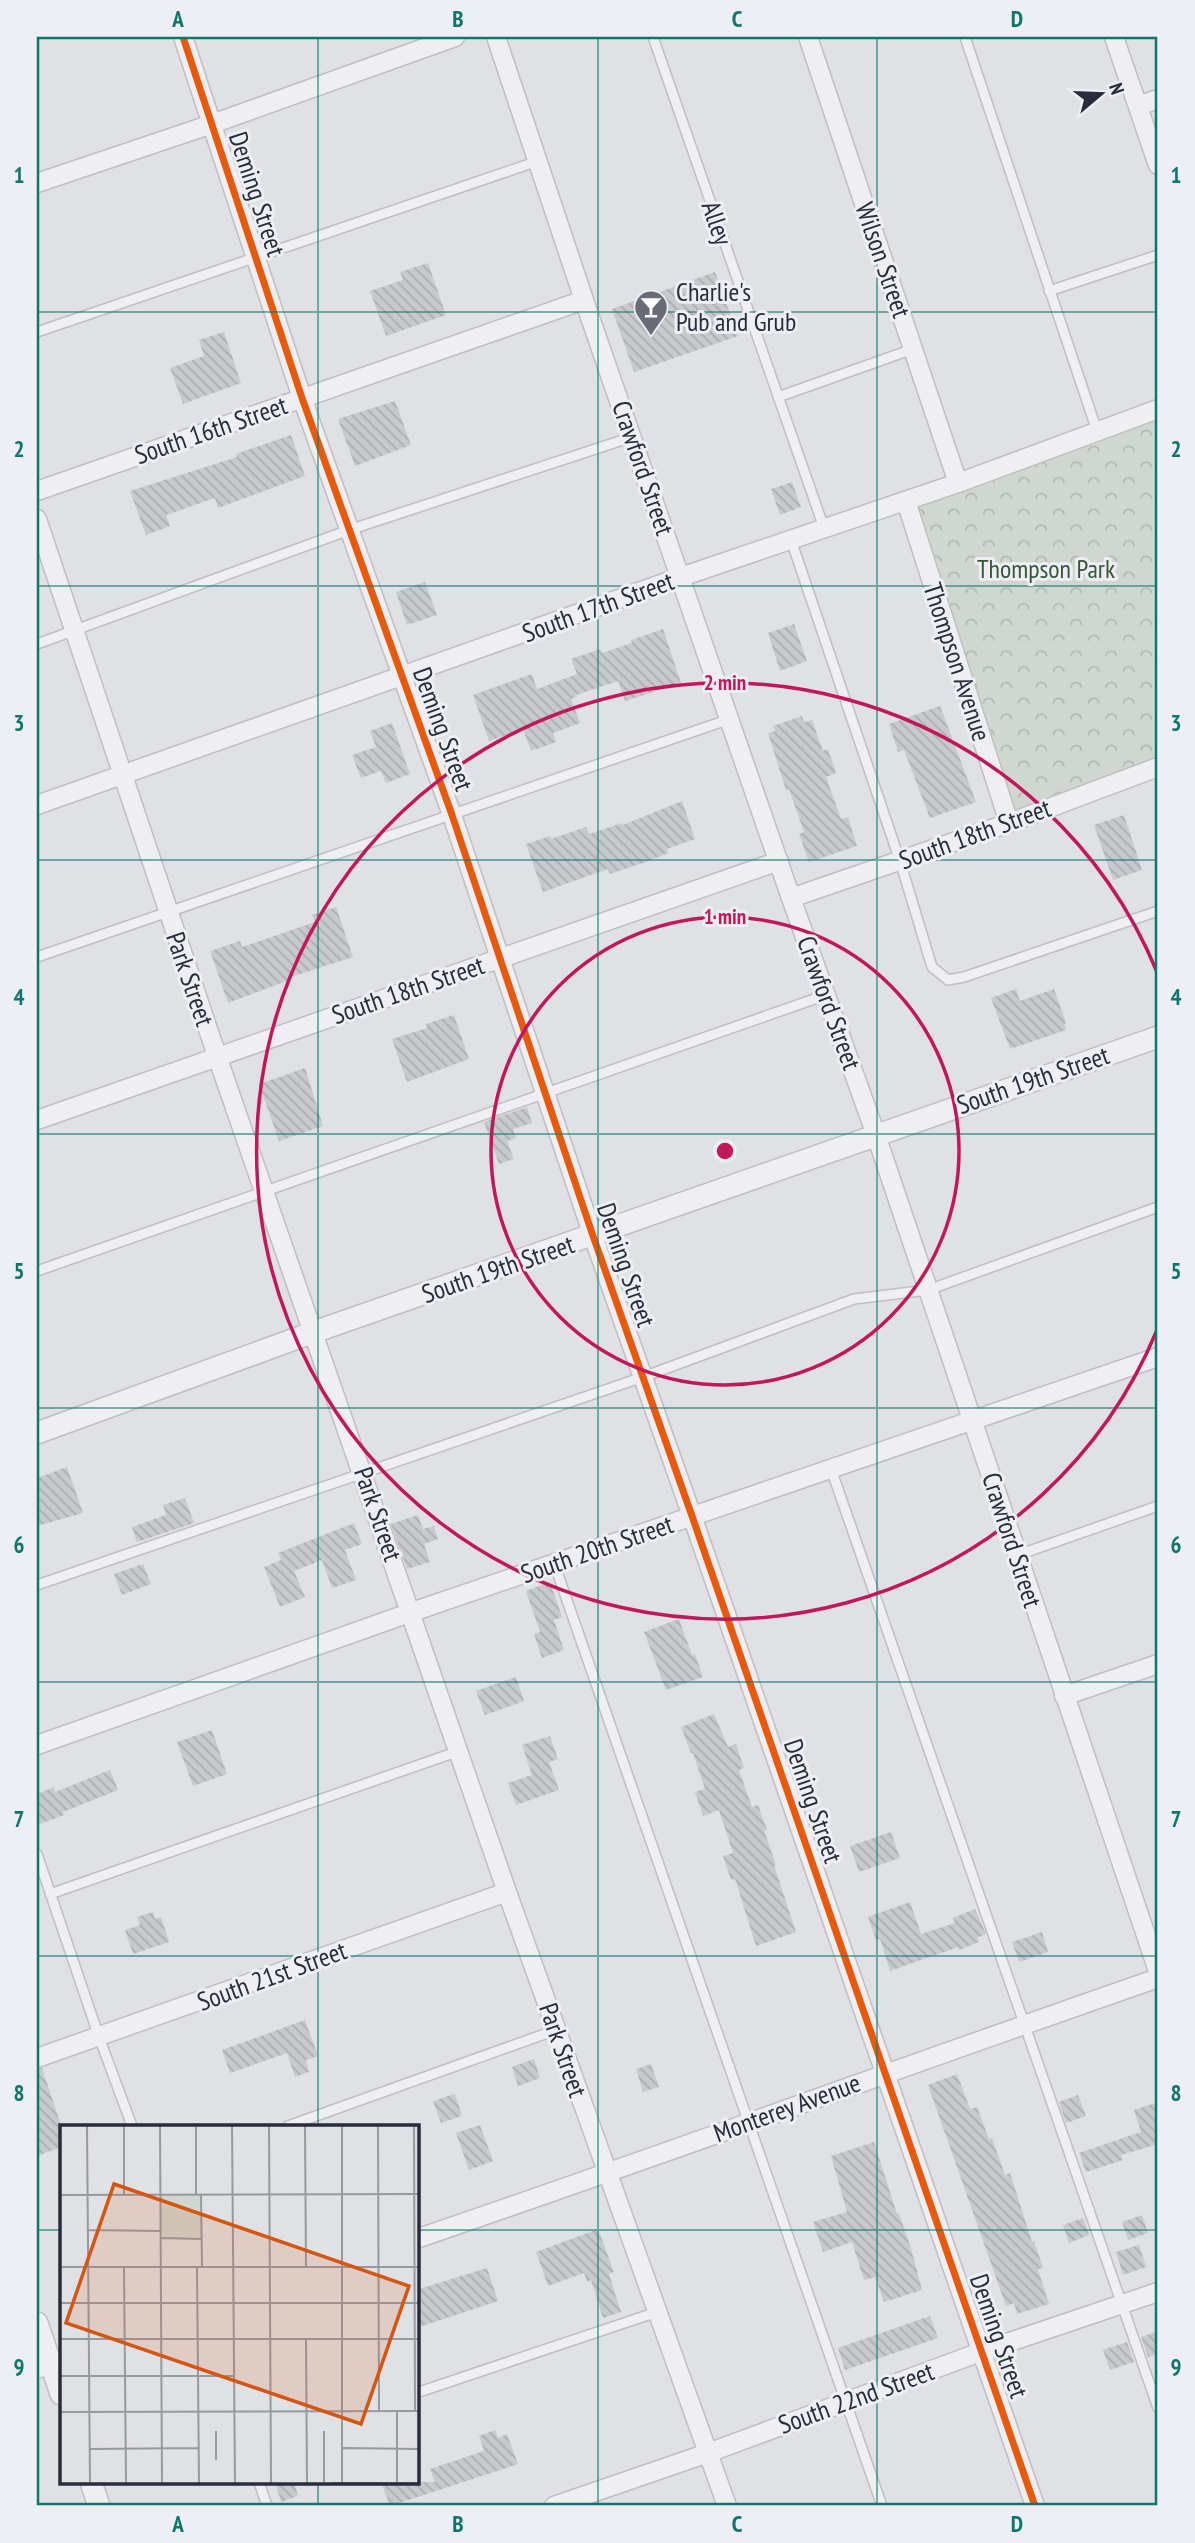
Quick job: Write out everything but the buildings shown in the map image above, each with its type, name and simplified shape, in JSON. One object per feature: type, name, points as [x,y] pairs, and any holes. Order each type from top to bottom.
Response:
[{"type":"street","name":"Deming Street","points":[[183,37],[302,398],[452,815],[593,1236],[1035,2506]]},
{"type":"street","points":[[37,183],[456,37]]},
{"type":"street","name":"Crawford Street","points":[[496,37],[584,300],[876,1135],[1158,1971]]},
{"type":"street","name":"Wilson Street","points":[[808,37],[958,483]]},
{"type":"street","points":[[1114,37],[1158,164]]},
{"type":"street","points":[[1138,106],[1158,99]]},
{"type":"street","name":"South 16th Street","points":[[37,491],[584,300]]},
{"type":"street","name":"South 17th Street","points":[[37,805],[681,577],[958,483],[1158,409]]},
{"type":"street","name":"Thompson Avenue","points":[[906,500],[1009,823]]},
{"type":"street","name":"Park Street","points":[[37,519],[121,776],[507,1892],[727,2506]]},
{"type":"street","name":"South 18th Street","points":[[791,898],[1009,823],[1158,767]]},
{"type":"street","name":"South 18th Street","points":[[37,1120],[779,861]]},
{"type":"street","name":"South 19th Street","points":[[37,1433],[314,1332],[1158,1037]]},
{"type":"street","name":"South 20th Street","points":[[37,1745],[412,1612],[1158,1357]]},
{"type":"street","points":[[1064,1696],[1158,1664]]},
{"type":"street","name":"South 21st Street","points":[[37,2058],[507,1892]]},
{"type":"street","name":"Monterey Avenue","points":[[418,2238],[1158,1978]]},
{"type":"street","name":"South 22nd Street","points":[[554,2506],[708,2453],[983,2351],[1158,2292]]},
{"type":"street","points":[[37,2323],[60,2391]]},
{"type":"street","points":[[92,2484],[99,2506]]},
{"type":"lane","name":"Alley","points":[[653,37],[824,528]]},
{"type":"lane","points":[[965,37],[1097,431]]},
{"type":"lane","points":[[37,332],[538,161]]},
{"type":"lane","points":[[1049,291],[1158,256]]},
{"type":"lane","points":[[778,397],[913,349]]},
{"type":"lane","points":[[37,643],[349,530],[632,437]]},
{"type":"lane","points":[[791,540],[900,861],[932,967],[948,980],[964,977],[1158,911]]},
{"type":"lane","points":[[37,957],[730,719]]},
{"type":"lane","points":[[37,1271],[826,995]]},
{"type":"lane","points":[[37,1585],[643,1377],[854,1299],[928,1290],[1158,1207]]},
{"type":"lane","points":[[831,1469],[1158,2408]]},
{"type":"lane","points":[[1017,1555],[1158,1506]]},
{"type":"lane","points":[[554,1563],[882,2506]]},
{"type":"lane","points":[[50,1894],[459,1751]]},
{"type":"lane","points":[[37,1854],[132,2125]]},
{"type":"lane","points":[[291,2125],[556,2030]]},
{"type":"lane","points":[[418,2392],[657,2312]]},
{"type":"lane","points":[[260,2484],[267,2506]]},
{"type":"green space","name":"Thompson Park","points":[[1158,408],[1158,767],[1009,823],[906,501]]},
{"type":"cycle path","points":[[183,37],[302,398],[452,815],[593,1236],[1035,2506]]},
{"type":"place","name":"Charlie's Pub and Grub","points":[[651,337]]}]
